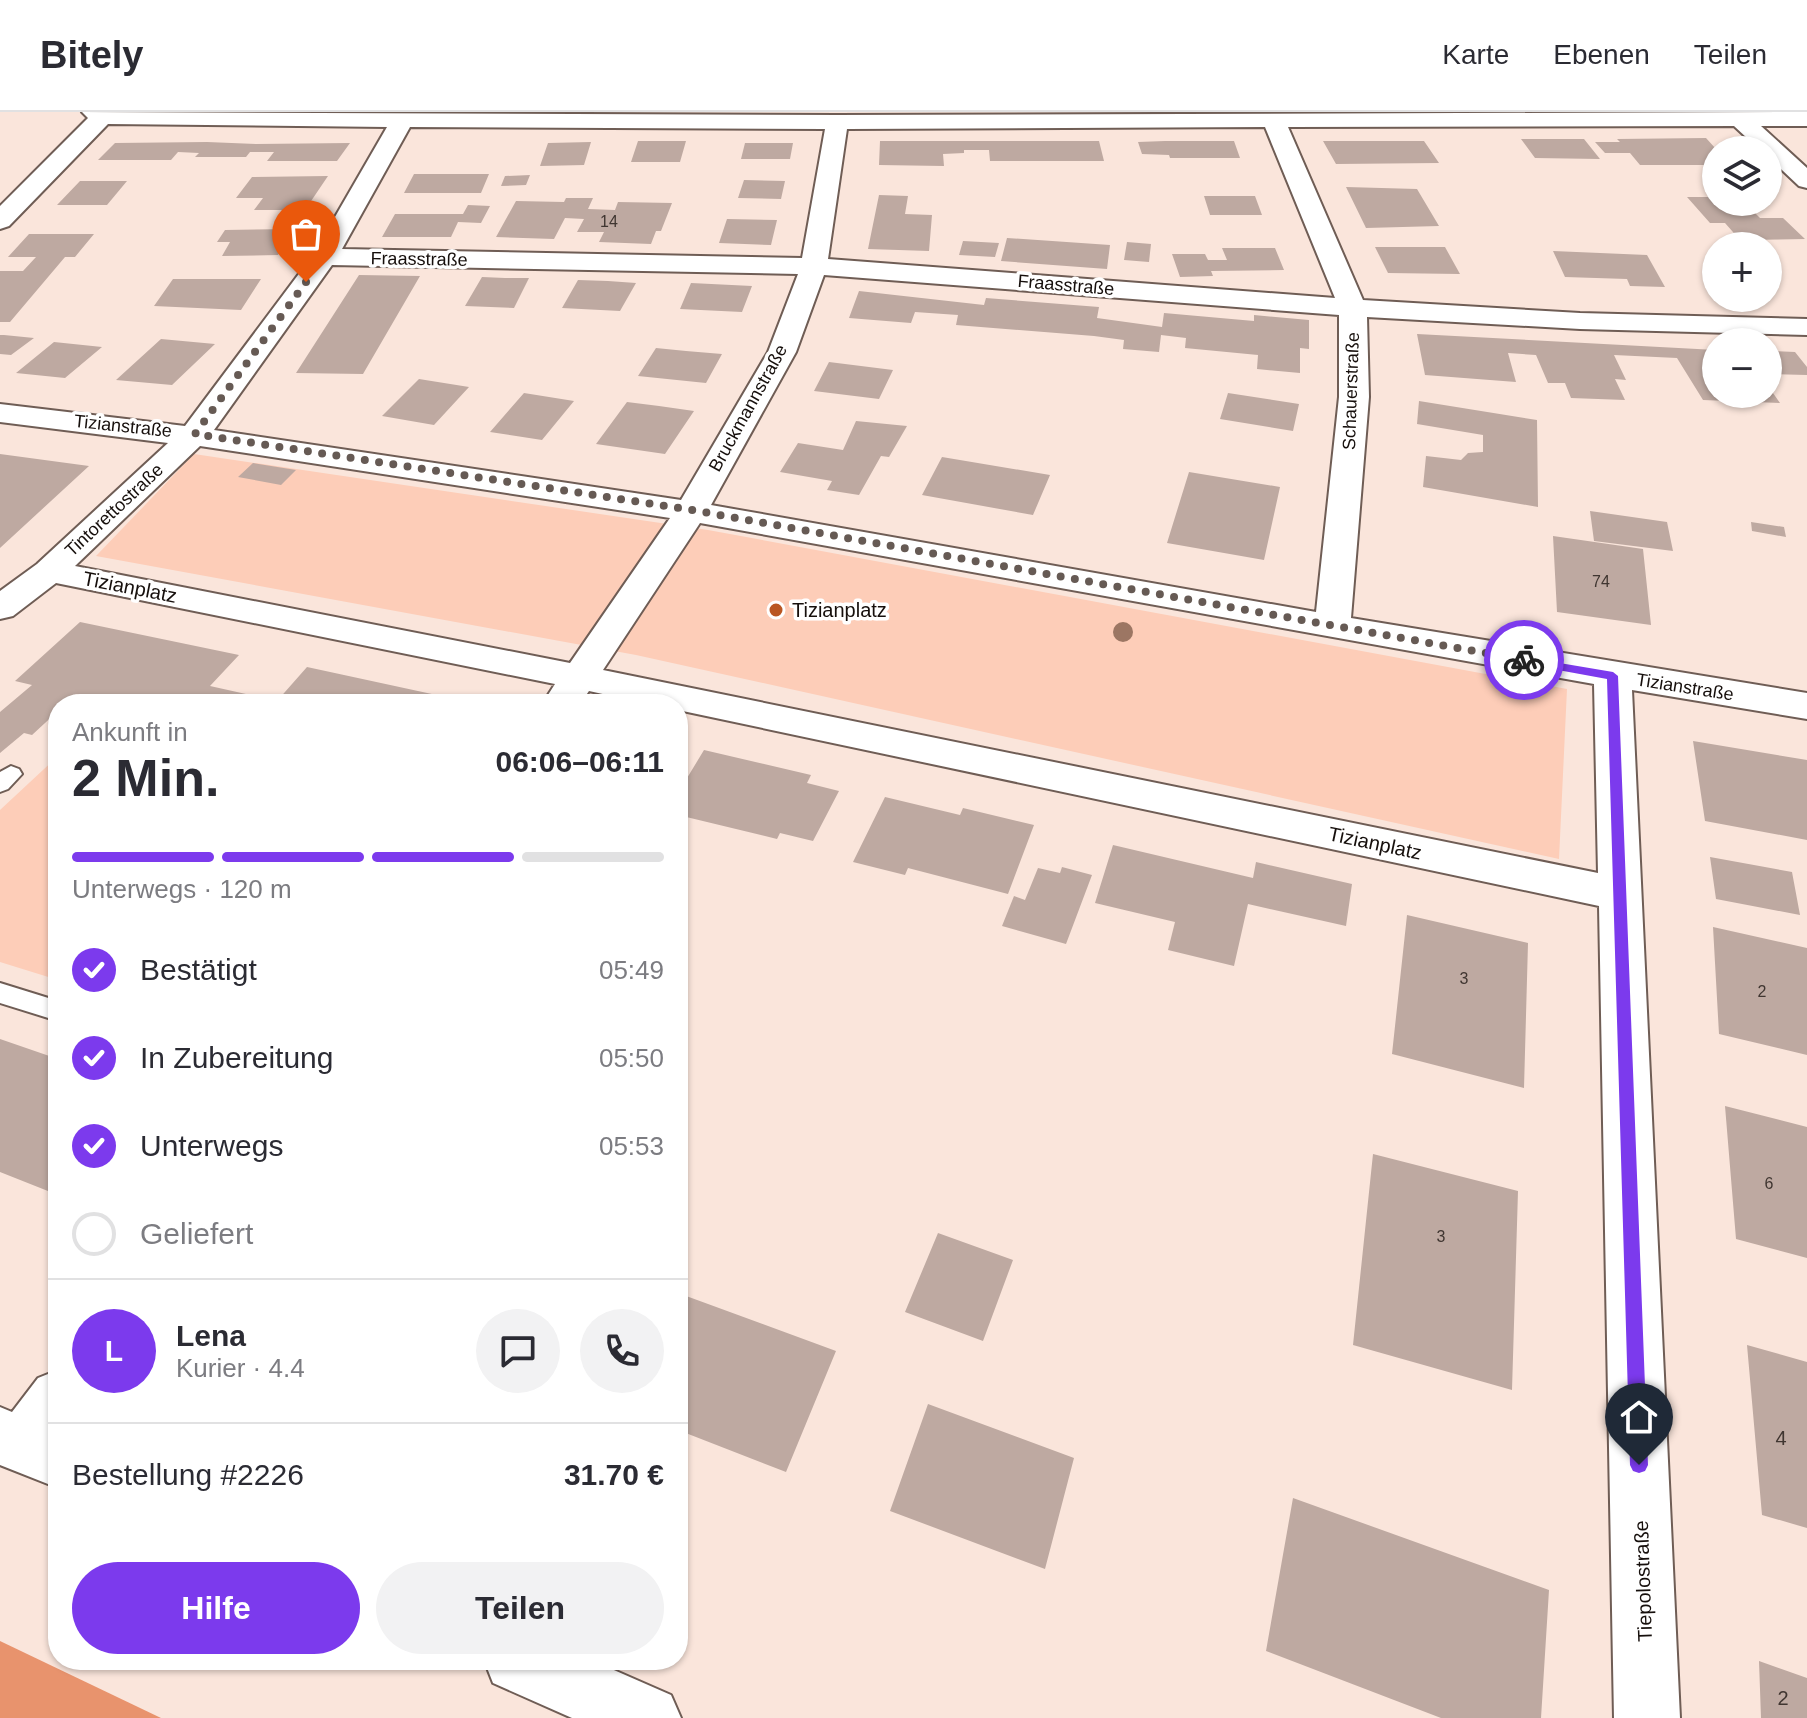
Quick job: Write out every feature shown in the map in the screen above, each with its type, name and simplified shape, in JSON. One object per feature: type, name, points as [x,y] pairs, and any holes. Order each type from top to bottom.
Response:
[{"type":"street","points":[[0,221],[98,114],[154,120],[402,121],[1807,119]]},
{"type":"street","points":[[1740,119],[1807,181]]},
{"type":"street","name":"Tintorettostraße","points":[[0,608],[49,571],[195,434],[325,257],[402,121]]},
{"type":"street","name":"Bruckmannstraße","points":[[570,690],[692,510],[782,352],[814,266],[837,122]]},
{"type":"street","name":"Schauerstraße","points":[[1274,122],[1353,308],[1354,397],[1332,627]]},
{"type":"street","name":"Fraasstraße","points":[[325,257],[814,266],[1353,308],[1580,321],[1807,327]]},
{"type":"street","name":"Tizianstraße","points":[[0,413],[195,434],[692,510],[1332,627],[1807,706]]},
{"type":"street","name":"Tizianplatz","points":[[49,571],[591,694]]},
{"type":"street","name":"Tiepolostraße","points":[[1613,676],[1647,1718]]},
{"type":"street","name":"Tizianplatz","points":[[688,713],[1621,894]]},
{"type":"street","points":[[27,1446],[48,1413]]},
{"type":"street","points":[[539,1670],[648,1718]]},
{"type":"lane","points":[[0,993],[48,1008]]},
{"type":"shaded area","points":[[194,454],[708,530],[1567,689],[1559,859],[636,655],[96,556]]},
{"type":"shaded area","points":[[48,765],[48,977],[0,962],[0,810]]},
{"type":"shaded area","points":[[0,1641],[48,1664],[48,1670],[61,1670],[161,1718],[0,1718]]},
{"type":"building","points":[[1702,138],[1702,165],[1640,165],[1630,153],[1605,153],[1595,142],[1620,142],[1617,139]]},
{"type":"building","points":[[1521,139],[1584,139],[1600,159],[1535,158]]},
{"type":"building","points":[[638,141],[686,141],[680,162],[631,162]]},
{"type":"building","points":[[880,141],[1099,141],[1104,161],[990,161],[989,150],[964,150],[964,153],[943,154],[944,166],[879,165]]},
{"type":"building","points":[[1234,141],[1240,158],[1170,158],[1169,155],[1142,154],[1138,142]]},
{"type":"building","points":[[1323,141],[1424,141],[1439,163],[1336,164]]},
{"type":"building","points":[[591,142],[584,165],[540,166],[548,143]]},
{"type":"building","points":[[115,143],[350,143],[337,161],[267,161],[274,152],[250,152],[246,157],[195,157],[199,153],[178,152],[171,160],[98,160]]},
{"type":"building","points":[[745,143],[793,143],[790,159],[741,159]]},
{"type":"building","points":[[414,174],[489,174],[481,193],[404,193]]},
{"type":"building","points":[[530,175],[526,185],[501,186],[505,176]]},
{"type":"building","points":[[328,176],[305,210],[254,210],[263,198],[236,198],[252,177]]},
{"type":"building","points":[[744,180],[785,181],[781,199],[738,198]]},
{"type":"building","points":[[80,181],[127,181],[107,205],[57,205]]},
{"type":"building","points":[[1346,187],[1417,189],[1439,226],[1366,228]]},
{"type":"building","points":[[879,195],[908,196],[905,214],[932,215],[929,251],[868,249]]},
{"type":"building","points":[[1204,196],[1255,196],[1262,215],[1210,215]]},
{"type":"building","points":[[1687,197],[1702,197],[1702,214]]},
{"type":"building","points":[[566,198],[593,198],[588,209],[615,210],[618,202],[672,203],[661,231],[656,231],[651,244],[599,242],[604,232],[577,232],[584,219],[565,218],[554,239],[496,237],[516,201],[564,202]]},
{"type":"building","points":[[468,205],[490,206],[481,223],[458,222],[451,237],[382,237],[395,214],[463,214]]},
{"type":"building","points":[[1704,216],[1783,218],[1805,239],[1782,239],[1782,232],[1733,232],[1725,223],[1710,223]]},
{"type":"building","points":[[727,219],[777,220],[771,245],[719,243]]},
{"type":"building","points":[[294,229],[278,255],[222,256],[230,242],[217,242],[225,230]]},
{"type":"building","points":[[29,234],[94,234],[75,257],[65,257],[10,322],[0,322],[0,271],[23,271],[36,257],[8,257]]},
{"type":"building","points":[[1007,238],[1110,245],[1107,269],[1001,261]]},
{"type":"building","points":[[963,241],[999,243],[995,257],[959,255]]},
{"type":"building","points":[[1127,242],[1151,244],[1149,262],[1124,260]]},
{"type":"building","points":[[1375,247],[1445,247],[1460,274],[1388,273]]},
{"type":"building","points":[[1222,248],[1275,248],[1284,270],[1211,271],[1213,276],[1180,277],[1172,254],[1205,254],[1208,260],[1227,260]]},
{"type":"building","points":[[1553,251],[1647,255],[1665,287],[1630,286],[1627,279],[1565,277]]},
{"type":"building","points":[[359,275],[420,276],[363,374],[296,373]]},
{"type":"building","points":[[482,277],[529,278],[514,308],[465,306]]},
{"type":"building","points":[[173,279],[261,279],[241,310],[154,306]]},
{"type":"building","points":[[578,280],[636,283],[620,311],[562,308]]},
{"type":"building","points":[[691,283],[752,286],[742,312],[680,309]]},
{"type":"building","points":[[859,291],[984,305],[986,298],[1099,307],[1097,318],[1162,327],[1164,313],[1254,321],[1254,315],[1309,320],[1309,349],[1300,348],[1300,373],[1257,369],[1258,355],[1185,348],[1186,338],[1161,335],[1159,352],[1123,349],[1124,340],[1094,336],[956,325],[958,315],[915,312],[911,323],[849,318]]},
{"type":"building","points":[[1417,334],[1702,349],[1702,398],[1677,358],[1614,355],[1626,380],[1615,379],[1625,400],[1571,398],[1565,383],[1548,383],[1536,355],[1508,353],[1516,382],[1425,375]]},
{"type":"building","points":[[0,335],[34,338],[11,355],[0,354]]},
{"type":"building","points":[[161,339],[215,344],[172,385],[116,380]]},
{"type":"building","points":[[54,342],[102,347],[65,378],[16,373]]},
{"type":"building","points":[[656,348],[722,354],[706,383],[638,376]]},
{"type":"building","points":[[1782,352],[1795,352],[1807,367],[1807,375],[1782,374]]},
{"type":"building","points":[[829,362],[893,370],[879,399],[814,391]]},
{"type":"building","points":[[419,379],[469,387],[434,425],[382,416]]},
{"type":"building","points":[[524,393],[574,401],[542,440],[490,432]]},
{"type":"building","points":[[1228,393],[1299,404],[1293,431],[1220,419]]},
{"type":"building","points":[[1419,401],[1537,420],[1538,507],[1423,487],[1426,456],[1461,460],[1468,453],[1483,452],[1483,435],[1417,424]]},
{"type":"building","points":[[627,402],[694,411],[665,454],[596,444]]},
{"type":"building","points":[[856,421],[907,426],[889,457],[881,456],[859,495],[827,490],[832,481],[780,472],[798,443],[843,450]]},
{"type":"building","points":[[0,454],[89,466],[0,548]]},
{"type":"building","points":[[942,457],[1050,475],[1033,515],[922,495]]},
{"type":"building","points":[[253,463],[296,470],[281,485],[238,477]]},
{"type":"building","points":[[1189,472],[1280,487],[1264,560],[1167,543]]},
{"type":"building","points":[[1590,511],[1667,522],[1673,551],[1594,541]]},
{"type":"building","points":[[1751,522],[1784,527],[1786,537],[1752,531]]},
{"type":"building","points":[[1553,536],[1643,549],[1651,625],[1557,612]]},
{"type":"building","points":[[80,622],[239,655],[210,686],[246,694],[48,694],[48,720],[32,735],[24,733],[0,753],[0,712],[32,685],[15,681]]},
{"type":"building","points":[[307,667],[432,694],[283,694]]},
{"type":"building","points":[[1693,741],[1807,760],[1807,840],[1705,821]]},
{"type":"building","points":[[704,750],[811,775],[807,783],[839,791],[813,841],[780,833],[777,839],[688,817],[688,776]]},
{"type":"building","points":[[885,797],[960,815],[963,808],[1034,825],[1008,894],[908,868],[905,875],[853,862]]},
{"type":"building","points":[[1113,845],[1253,878],[1256,862],[1352,884],[1346,926],[1248,904],[1234,966],[1168,950],[1175,922],[1095,903]]},
{"type":"building","points":[[1710,857],[1792,872],[1800,915],[1716,899]]},
{"type":"building","points":[[1062,867],[1092,875],[1066,944],[1002,926],[1014,896],[1025,900],[1038,868],[1060,873]]},
{"type":"building","points":[[1407,915],[1528,943],[1524,1088],[1392,1054]]},
{"type":"building","points":[[1713,927],[1807,948],[1807,1055],[1719,1034]]},
{"type":"building","points":[[0,1039],[48,1056],[48,1191],[0,1172]]},
{"type":"building","points":[[1725,1106],[1807,1127],[1807,1258],[1736,1239]]},
{"type":"building","points":[[1373,1154],[1518,1191],[1512,1390],[1353,1345]]},
{"type":"building","points":[[938,1233],[1013,1260],[983,1341],[905,1312]]},
{"type":"building","points":[[688,1297],[836,1351],[786,1472],[688,1434]]},
{"type":"building","points":[[1747,1345],[1807,1362],[1807,1528],[1762,1515]]},
{"type":"building","points":[[928,1404],[1074,1458],[1045,1569],[890,1511]]},
{"type":"building","points":[[1293,1498],[1549,1590],[1541,1718],[1441,1718],[1266,1651]]},
{"type":"building","points":[[1759,1661],[1807,1678],[1807,1718],[1761,1718]]},
{"type":"way so far","points":[[306,282],[195,434],[692,510],[1524,660]]},
{"type":"place","name":"Tizianplatz","points":[[776,610]]},
{"type":"route","points":[[1524,660],[1613,676],[1639,1465]]}]
